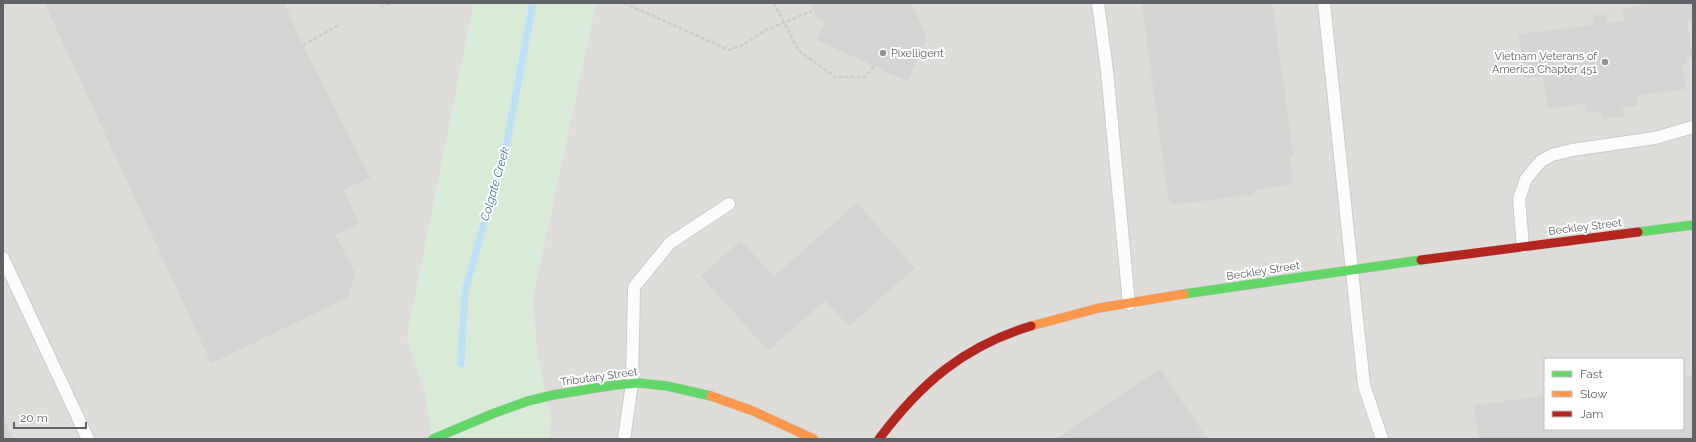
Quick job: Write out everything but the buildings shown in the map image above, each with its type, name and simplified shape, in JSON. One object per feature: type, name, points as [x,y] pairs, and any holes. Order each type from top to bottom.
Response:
[{"type":"street","name":"Beckley Street","points":[[879,439],[918,391],[960,357],[1000,338],[1050,320],[1129,304],[1352,269],[1693,225]]},
{"type":"street","name":"Tributary Street","points":[[433,439],[471,422],[529,401],[577,390],[632,384],[659,385],[694,391],[720,400],[814,439]]},
{"type":"lane","points":[[1098,3],[1107,71],[1129,304]]},
{"type":"lane","points":[[1324,3],[1364,385],[1382,439]]},
{"type":"lane","points":[[1523,247],[1518,198],[1526,179],[1541,161],[1552,155],[1565,152],[1655,138],[1693,127]]},
{"type":"lane","points":[[624,439],[632,384],[634,287],[670,243],[730,204]]},
{"type":"lane","points":[[3,258],[88,439]]},
{"type":"path","points":[[380,8],[391,3]]},
{"type":"path","points":[[624,3],[729,50],[741,46],[766,30],[812,11]]},
{"type":"path","points":[[774,3],[785,22],[798,51],[835,77],[865,77],[874,66]]},
{"type":"path","points":[[304,45],[339,26]]},
{"type":"shaded area","points":[[3,3],[474,3],[407,338],[427,398],[431,439],[3,439]]},
{"type":"shaded area","points":[[596,3],[1693,3],[1693,439],[548,439],[551,419],[537,354],[532,300]]},
{"type":"green space","points":[[474,3],[596,3],[532,300],[537,354],[551,419],[548,439],[431,439],[427,398],[407,338]]},
{"type":"waterway","name":"Colgate Creek","points":[[461,364],[465,291],[507,142],[533,3]]},
{"type":"traffic: fast","points":[[1638,232],[1693,225]]},
{"type":"traffic: fast","points":[[1184,294],[1421,260]]},
{"type":"traffic: fast","points":[[433,439],[492,414],[528,401],[553,395],[615,385],[639,383],[667,386],[711,396]]},
{"type":"traffic: slow","points":[[1031,326],[1099,308],[1184,294]]},
{"type":"traffic: slow","points":[[711,396],[753,411],[814,439]]},
{"type":"traffic: jam","points":[[1421,260],[1638,232]]},
{"type":"traffic: jam","points":[[879,439],[927,384],[945,369],[985,344],[1007,334],[1031,326]]},
{"type":"place","name":"Pixelligent","points":[[883,53]]},
{"type":"place","name":"Vietnam Veterans of America Chapter 451","points":[[1605,62]]}]
